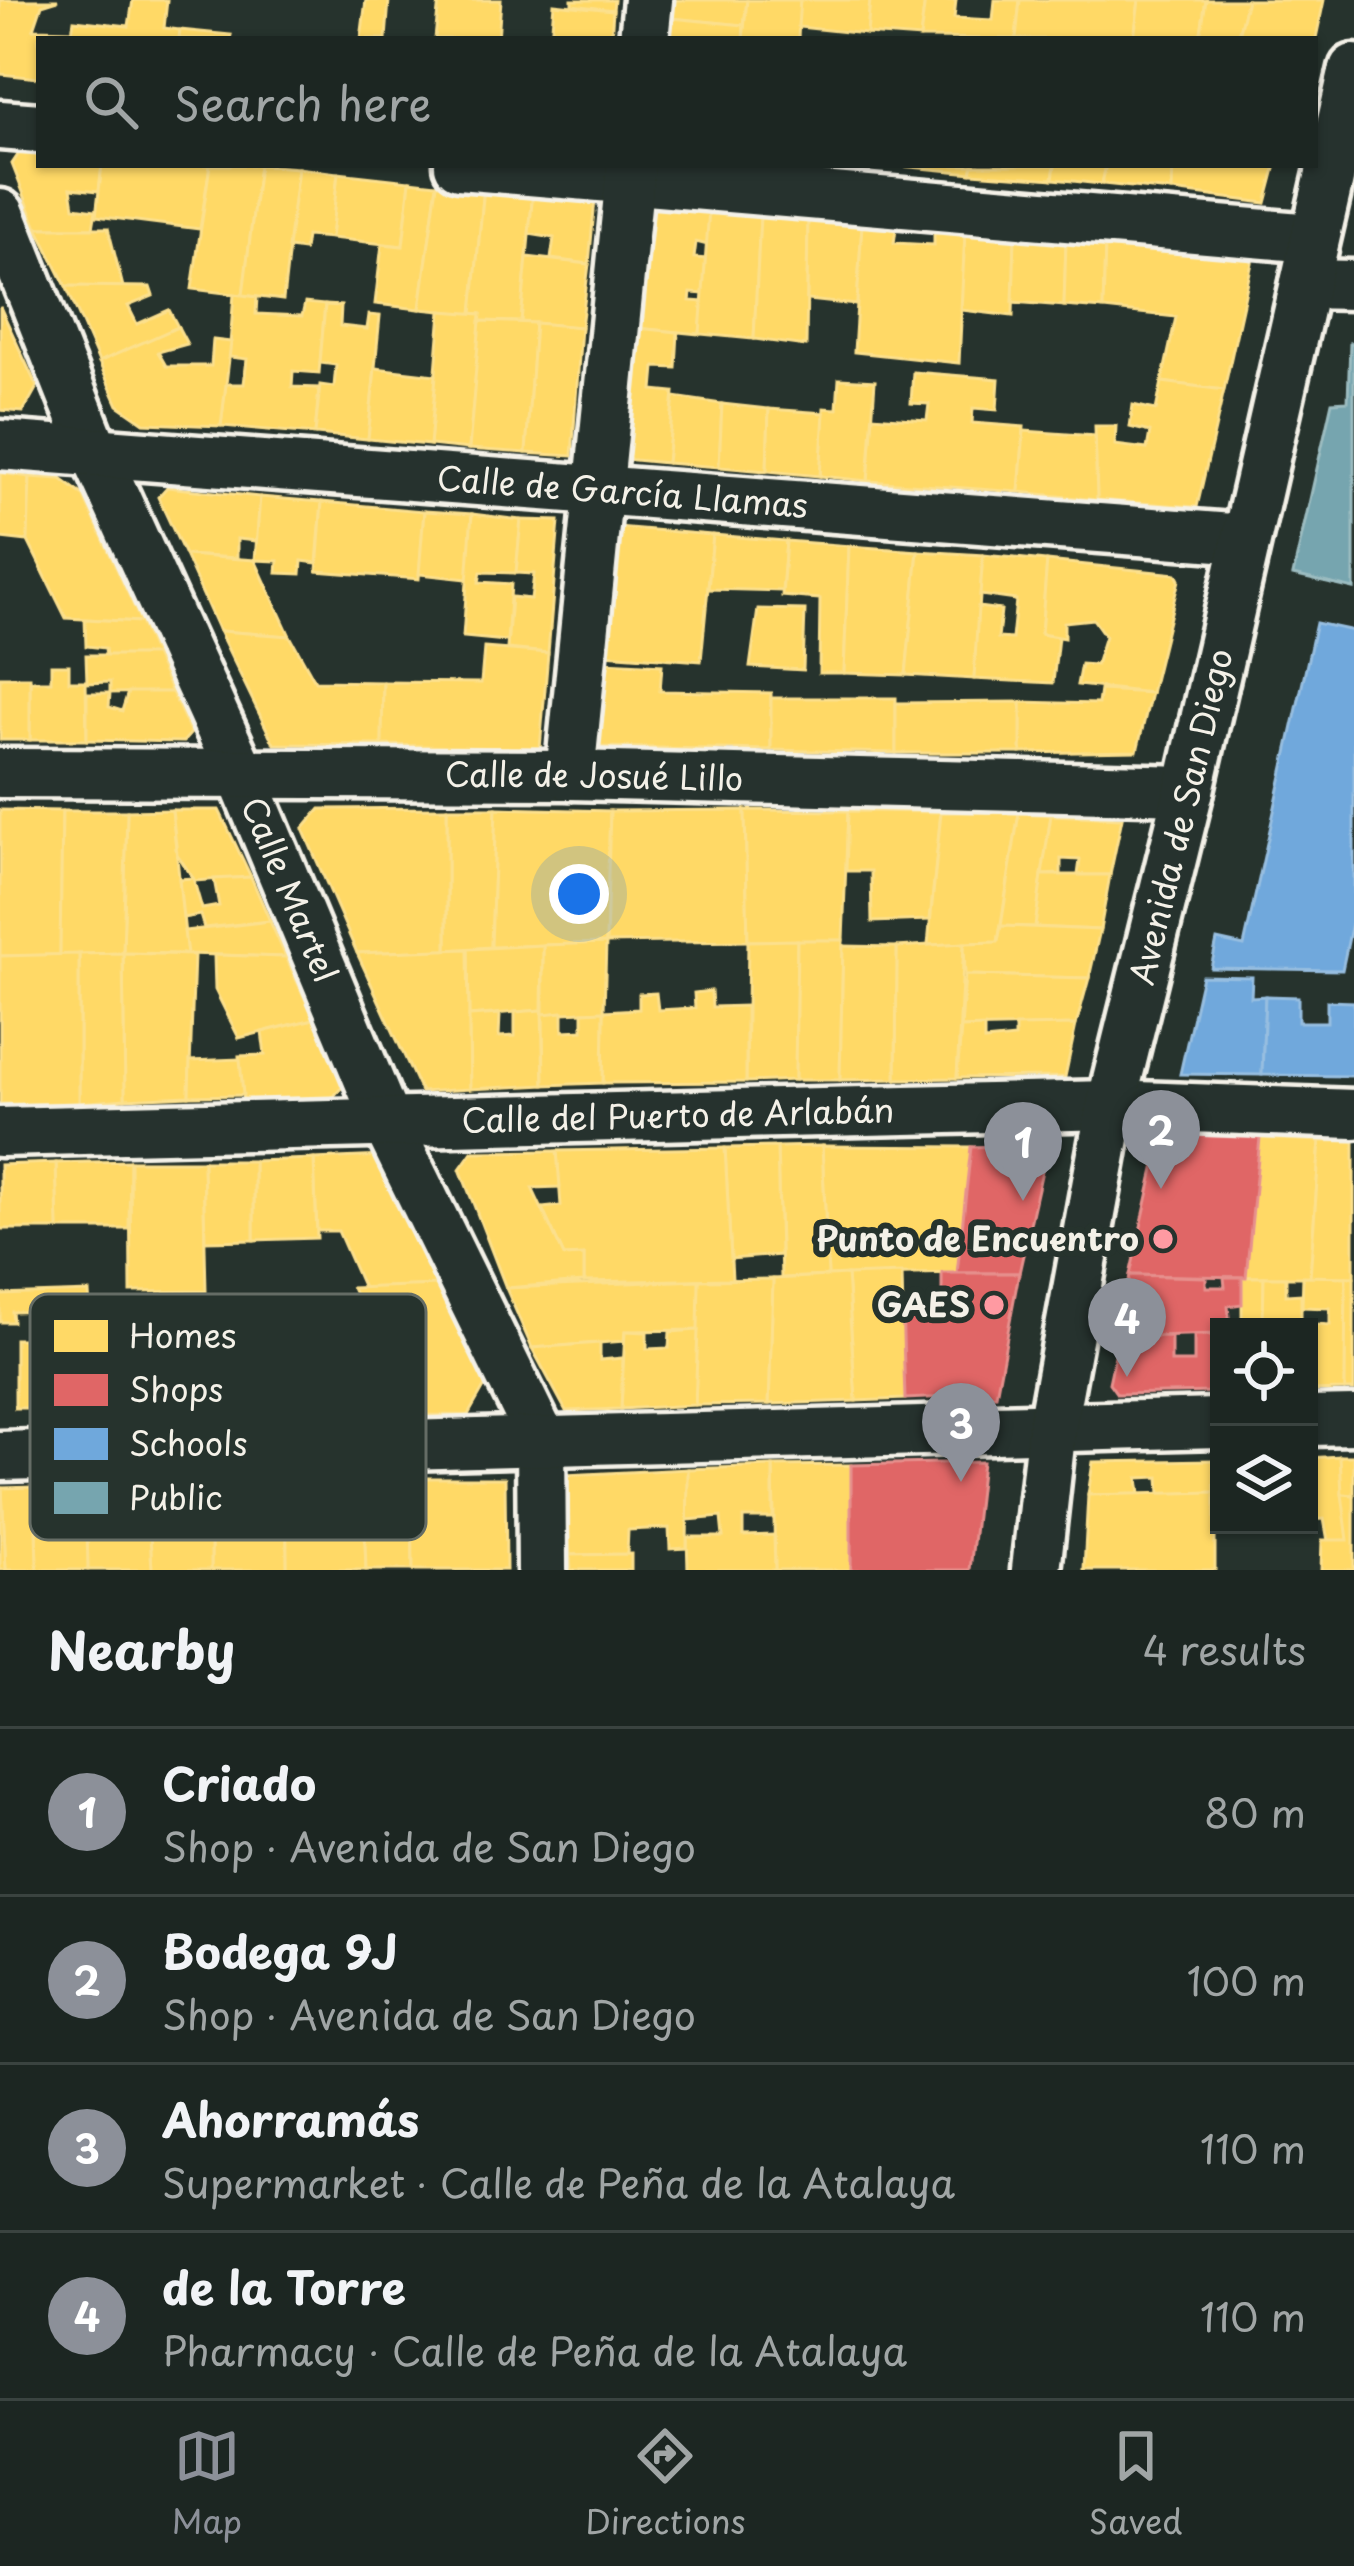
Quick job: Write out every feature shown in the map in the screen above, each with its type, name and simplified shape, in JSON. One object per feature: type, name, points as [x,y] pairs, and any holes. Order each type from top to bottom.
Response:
[{"type":"street","points":[[644,36],[648,0]]},
{"type":"street","name":"Avenida de San Diego","points":[[1036,1570],[1052,1426],[1111,1105],[1190,790],[1354,69]]},
{"type":"street","points":[[0,125],[36,128]]},
{"type":"street","points":[[522,168],[630,173],[1309,261],[1354,285]]},
{"type":"street","points":[[570,775],[630,173]]},
{"type":"street","name":"Calle Martel","points":[[0,214],[95,453],[241,775],[388,1126],[541,1438],[542,1570]]},
{"type":"street","name":"Calle de García Llamas","points":[[0,445],[1245,539]]},
{"type":"street","name":"Calle de Josué Lillo","points":[[0,773],[570,775],[1190,790]]},
{"type":"street","name":"Calle del Puerto de Arlabán","points":[[0,1132],[1111,1105],[1354,1114]]},
{"type":"street","points":[[1318,1421],[1354,1420]]},
{"type":"street","points":[[426,1442],[1210,1423]]},
{"type":"street","points":[[0,1456],[30,1455]]},
{"type":"building: Homes","points":[[0,0],[58,0],[42,5],[34,29],[72,30],[71,36],[36,36],[36,78],[0,74]]},
{"type":"building: Homes","points":[[133,0],[167,0],[164,28],[180,30],[179,36],[71,36],[74,20],[129,26]]},
{"type":"building: Homes","points":[[366,0],[389,0],[386,36],[361,36]]},
{"type":"building: Homes","points":[[439,0],[501,0],[498,36],[435,36]]},
{"type":"building: Homes","points":[[572,0],[614,0],[613,10],[572,5]]},
{"type":"building: Homes","points":[[673,0],[747,0],[744,25],[671,18]]},
{"type":"building: Homes","points":[[747,0],[800,0],[798,36],[743,36]]},
{"type":"building: Homes","points":[[800,0],[870,0],[867,34],[798,27]]},
{"type":"building: Homes","points":[[870,0],[925,0],[920,36],[867,34]]},
{"type":"building: Homes","points":[[925,0],[956,0],[954,18],[993,20],[995,0],[1020,0],[1016,36],[920,36]]},
{"type":"building: Homes","points":[[1020,0],[1139,0],[1134,36],[1016,36]]},
{"type":"building: Homes","points":[[1139,0],[1206,0],[1200,36],[1134,36]]},
{"type":"building: Homes","points":[[1206,0],[1247,0],[1238,36],[1200,36]]},
{"type":"building: Homes","points":[[1247,0],[1324,0],[1316,36],[1238,36]]},
{"type":"building: Homes","points":[[554,4],[613,10],[611,36],[551,36]]},
{"type":"building: Homes","points":[[671,18],[744,25],[743,36],[669,36]]},
{"type":"building: Homes","points":[[180,30],[231,35],[231,36],[179,36]]},
{"type":"building: Homes","points":[[26,143],[36,144],[36,168],[102,168],[99,191],[71,188],[74,207],[96,210],[93,228],[37,228],[12,164]]},
{"type":"building: Homes","points":[[102,168],[210,168],[200,229],[96,216]]},
{"type":"building: Homes","points":[[210,168],[259,168],[243,295],[192,289]]},
{"type":"building: Homes","points":[[259,168],[298,168],[283,300],[243,295]]},
{"type":"building: Homes","points":[[298,168],[338,173],[331,238],[306,236],[304,250],[288,248]]},
{"type":"building: Homes","points":[[920,168],[972,168],[971,173]]},
{"type":"building: Homes","points":[[972,168],[1055,168],[1053,179],[971,173]]},
{"type":"building: Homes","points":[[1055,168],[1105,168],[1102,184],[1053,179]]},
{"type":"building: Homes","points":[[1105,168],[1173,168],[1172,191],[1102,184]]},
{"type":"building: Homes","points":[[1173,168],[1275,168],[1266,203],[1172,191]]},
{"type":"building: Homes","points":[[338,173],[410,181],[403,246],[331,238]]},
{"type":"building: Homes","points":[[410,181],[437,184],[420,309],[375,304],[382,244],[403,246]]},
{"type":"building: Homes","points":[[437,184],[484,187],[472,314],[420,309]]},
{"type":"building: Homes","points":[[484,187],[533,192],[521,322],[480,321],[481,314],[472,314]]},
{"type":"building: Homes","points":[[533,192],[595,199],[589,264],[551,259],[554,238],[529,234]]},
{"type":"building: Homes","points":[[645,199],[709,209],[708,245],[696,242],[694,258],[707,259],[704,294],[691,293],[690,301],[703,302],[700,334],[636,328]]},
{"type":"building: Homes","points":[[709,209],[760,216],[754,339],[700,334]]},
{"type":"building: Homes","points":[[760,216],[808,219],[806,346],[754,339]]},
{"type":"building: Homes","points":[[808,219],[862,224],[857,305],[807,300]]},
{"type":"building: Homes","points":[[862,224],[896,229],[894,243],[934,245],[934,233],[965,235],[959,363],[854,352]]},
{"type":"building: Homes","points":[[37,228],[108,228],[123,287],[66,286]]},
{"type":"building: Homes","points":[[965,235],[1015,237],[1013,316],[961,310]]},
{"type":"building: Homes","points":[[1015,237],[1066,242],[1064,306],[1013,302]]},
{"type":"building: Homes","points":[[1066,242],[1105,245],[1103,309],[1064,306]]},
{"type":"building: Homes","points":[[1105,245],[1253,258],[1224,390],[1162,382],[1176,317],[1103,309]]},
{"type":"building: Homes","points":[[527,257],[589,264],[581,327],[521,322]]},
{"type":"building: Homes","points":[[66,286],[150,287],[153,296],[128,306],[137,324],[169,310],[178,327],[99,362]]},
{"type":"building: Homes","points":[[234,294],[257,297],[256,314],[302,316],[305,303],[325,305],[319,373],[293,371],[292,387],[319,388],[315,434],[221,426],[226,384],[244,384],[247,359],[229,357]]},
{"type":"building: Homes","points":[[325,305],[341,306],[340,326],[367,329],[369,315],[380,316],[368,439],[315,434],[320,385],[334,387],[336,365],[320,363]]},
{"type":"building: Homes","points":[[0,307],[37,387],[23,412],[0,410]]},
{"type":"building: Homes","points":[[441,311],[481,314],[469,449],[430,445]]},
{"type":"building: Homes","points":[[480,321],[535,323],[526,453],[469,449]]},
{"type":"building: Homes","points":[[535,323],[581,327],[572,456],[526,453]]},
{"type":"building: Homes","points":[[178,327],[187,344],[158,352],[166,366],[211,366],[213,340],[231,342],[221,426],[144,423],[118,405],[99,362]]},
{"type":"building: Homes","points":[[636,328],[678,332],[676,368],[655,367],[653,390],[674,392],[667,463],[623,459]]},
{"type":"building: Homes","points":[[375,368],[436,375],[430,445],[368,439]]},
{"type":"building: Homes","points":[[913,372],[999,379],[997,410],[973,408],[972,423],[1024,427],[1019,492],[868,481],[873,416],[927,420],[929,404],[911,403]]},
{"type":"building: Homes","points":[[839,379],[875,381],[868,481],[820,476],[824,408],[837,409]]},
{"type":"building: Homes","points":[[1162,382],[1224,390],[1197,507],[1097,500],[1095,426],[1116,426],[1115,445],[1147,449],[1150,432],[1130,427],[1133,405],[1156,410]]},
{"type":"building: Homes","points":[[674,397],[722,404],[719,467],[667,463]]},
{"type":"building: Homes","points":[[722,404],[769,409],[767,471],[719,467]]},
{"type":"building: Homes","points":[[769,409],[824,413],[820,476],[767,471]]},
{"type":"building: Homes","points":[[1024,431],[1095,436],[1097,500],[1019,492]]},
{"type":"building: Homes","points":[[0,473],[30,477],[28,541],[0,538]]},
{"type":"building: Homes","points":[[30,477],[61,479],[83,495],[141,622],[66,618],[28,541]]},
{"type":"building: Homes","points":[[167,487],[260,497],[257,541],[237,539],[237,558],[185,555],[158,497]]},
{"type":"building: Homes","points":[[260,497],[322,502],[317,563],[302,561],[301,574],[277,573],[278,561],[255,560]]},
{"type":"building: Homes","points":[[322,502],[424,511],[419,579],[317,571]]},
{"type":"building: Homes","points":[[424,511],[472,514],[468,579],[419,574]]},
{"type":"building: Homes","points":[[472,514],[521,520],[516,573],[481,572],[479,582],[511,584],[507,641],[463,637]]},
{"type":"building: Homes","points":[[521,520],[559,521],[548,653],[507,649],[511,597],[531,599],[534,574],[516,573]]},
{"type":"building: Homes","points":[[617,527],[713,535],[701,661],[605,654]]},
{"type":"building: Homes","points":[[713,535],[786,541],[782,591],[708,589]]},
{"type":"building: Homes","points":[[786,541],[849,546],[844,673],[819,673],[820,599],[782,596]]},
{"type":"building: Homes","points":[[849,546],[918,551],[906,675],[844,673]]},
{"type":"building: Homes","points":[[918,551],[983,555],[974,679],[906,675]]},
{"type":"building: Homes","points":[[185,555],[255,560],[290,636],[219,631]]},
{"type":"building: Homes","points":[[983,555],[1047,561],[1041,634],[1058,637],[1053,683],[974,679],[978,607],[1001,610],[998,638],[1012,639],[1016,600],[980,595]]},
{"type":"building: Homes","points":[[1047,561],[1176,574],[1179,580],[1151,693],[1077,685],[1081,664],[1096,665],[1105,636],[1093,619],[1064,622],[1064,638],[1041,634]]},
{"type":"building: Homes","points":[[758,609],[805,610],[803,670],[750,667]]},
{"type":"building: Homes","points":[[85,619],[141,622],[155,655],[106,656],[105,648],[86,646]]},
{"type":"building: Homes","points":[[219,631],[290,636],[315,681],[383,682],[382,745],[274,744]]},
{"type":"building: Homes","points":[[484,648],[548,653],[540,749],[382,745],[383,682],[481,683]]},
{"type":"building: Homes","points":[[86,655],[155,655],[172,692],[110,693],[110,682],[87,683]]},
{"type":"building: Homes","points":[[604,662],[662,665],[660,691],[771,693],[771,750],[598,747]]},
{"type":"building: Homes","points":[[51,665],[69,665],[69,681],[86,681],[87,740],[30,740],[30,681],[51,681]]},
{"type":"building: Homes","points":[[0,677],[30,677],[30,740],[0,740]]},
{"type":"building: Homes","points":[[1100,690],[1151,693],[1137,751],[1021,753],[1021,702],[1098,704]]},
{"type":"building: Homes","points":[[128,692],[172,692],[191,733],[183,742],[87,740],[87,693],[110,693],[109,707],[122,711]]},
{"type":"building: Homes","points":[[771,698],[896,698],[896,753],[771,750]]},
{"type":"building: Homes","points":[[1021,702],[1021,753],[896,753],[896,703]]},
{"type":"building: Homes","points":[[447,808],[496,808],[491,947],[447,950]]},
{"type":"building: Homes","points":[[447,808],[447,950],[357,953],[303,829],[320,809]]},
{"type":"building: Homes","points":[[496,808],[610,811],[606,943],[491,947]]},
{"type":"building: Homes","points":[[0,810],[62,811],[60,955],[0,956]]},
{"type":"building: Homes","points":[[172,810],[187,954],[123,953],[127,811]]},
{"type":"building: Homes","points":[[172,810],[219,810],[251,877],[195,881],[177,854]]},
{"type":"building: Homes","points":[[745,810],[748,941],[606,943],[610,811]]},
{"type":"building: Homes","points":[[745,810],[848,811],[843,940],[748,941]]},
{"type":"building: Homes","points":[[62,811],[127,811],[123,953],[60,955]]},
{"type":"building: Homes","points":[[848,811],[941,812],[930,920],[872,922],[871,871],[846,871]]},
{"type":"building: Homes","points":[[941,812],[1019,813],[998,942],[928,945]]},
{"type":"building: Homes","points":[[1019,813],[1051,815],[1035,927],[1001,926]]},
{"type":"building: Homes","points":[[1051,815],[1122,818],[1110,875],[1078,875],[1080,860],[1061,859],[1061,874],[1042,875]]},
{"type":"building: Homes","points":[[1042,875],[1110,875],[1100,930],[1035,927]]},
{"type":"building: Homes","points":[[251,877],[270,921],[204,928],[200,915],[183,918],[179,879],[193,878],[202,909],[219,906],[214,879]]},
{"type":"building: Homes","points":[[270,921],[286,957],[187,954],[184,931]]},
{"type":"building: Homes","points":[[1001,926],[1100,930],[1089,978],[965,975],[964,943],[998,942]]},
{"type":"building: Homes","points":[[797,940],[795,1080],[746,1082],[748,941]]},
{"type":"building: Homes","points":[[797,940],[843,940],[840,1080],[795,1080]]},
{"type":"building: Homes","points":[[606,943],[604,1011],[543,1014],[543,945]]},
{"type":"building: Homes","points":[[964,943],[957,1078],[896,1079],[897,947]]},
{"type":"building: Homes","points":[[543,945],[542,1010],[469,1016],[468,949]]},
{"type":"building: Homes","points":[[843,946],[897,947],[896,1079],[840,1080]]},
{"type":"building: Homes","points":[[468,949],[470,1089],[421,1092],[357,953]]},
{"type":"building: Homes","points":[[123,953],[194,955],[189,1096],[125,1099]]},
{"type":"building: Homes","points":[[123,953],[125,1099],[79,1103],[79,954]]},
{"type":"building: Homes","points":[[79,954],[79,1103],[0,1104],[0,956]]},
{"type":"building: Homes","points":[[214,955],[286,957],[314,1019],[239,1038],[215,990]]},
{"type":"building: Homes","points":[[965,975],[1089,978],[1076,1025],[961,1028]]},
{"type":"building: Homes","points":[[711,991],[712,1007],[746,1006],[746,1082],[603,1083],[604,1011],[639,1009],[639,994],[656,993],[658,1010],[695,1008],[694,993]]},
{"type":"building: Homes","points":[[542,1010],[544,1085],[470,1089],[469,1016],[500,1014],[499,1037],[515,1036],[515,1012]]},
{"type":"building: Homes","points":[[604,1011],[603,1083],[544,1085],[543,1014],[563,1012],[563,1031],[583,1030],[583,1012]]},
{"type":"building: Homes","points":[[314,1019],[346,1083],[329,1101],[243,1104],[239,1056],[265,1055],[262,1032]]},
{"type":"building: Homes","points":[[1076,1025],[1065,1077],[957,1078],[961,1028],[984,1027],[984,1041],[1015,1038],[1015,1026]]},
{"type":"building: Homes","points":[[240,1059],[243,1095],[189,1096],[190,1061]]},
{"type":"building: Homes","points":[[1260,1138],[1320,1141],[1310,1277],[1246,1277]]},
{"type":"building: Homes","points":[[1320,1141],[1354,1141],[1354,1277],[1310,1277]]},
{"type":"building: Homes","points":[[822,1146],[971,1147],[957,1273],[828,1276]]},
{"type":"building: Homes","points":[[822,1146],[828,1276],[781,1278],[777,1147]]},
{"type":"building: Homes","points":[[777,1147],[780,1255],[731,1259],[725,1148]]},
{"type":"building: Homes","points":[[725,1148],[732,1279],[584,1282],[584,1255],[564,1256],[542,1208],[561,1206],[557,1151]]},
{"type":"building: Homes","points":[[557,1151],[560,1187],[532,1188],[564,1256],[584,1255],[584,1282],[506,1288],[460,1169],[472,1152]]},
{"type":"building: Homes","points":[[385,1156],[441,1285],[363,1288],[338,1231],[317,1231],[314,1159]]},
{"type":"building: Homes","points":[[314,1159],[317,1238],[254,1240],[254,1161]]},
{"type":"building: Homes","points":[[130,1161],[129,1229],[58,1229],[56,1163]]},
{"type":"building: Homes","points":[[130,1161],[203,1161],[206,1291],[131,1292]]},
{"type":"building: Homes","points":[[203,1161],[254,1161],[254,1240],[205,1241]]},
{"type":"building: Homes","points":[[56,1163],[58,1229],[0,1229],[0,1165]]},
{"type":"building: Homes","points":[[902,1273],[905,1399],[856,1401],[847,1275]]},
{"type":"building: Homes","points":[[847,1275],[856,1401],[769,1404],[773,1279]]},
{"type":"building: Homes","points":[[1303,1276],[1346,1277],[1345,1390],[1318,1391],[1318,1324],[1330,1325],[1330,1308],[1302,1307]]},
{"type":"building: Homes","points":[[1242,1277],[1264,1277],[1263,1318],[1242,1318]]},
{"type":"building: Homes","points":[[1264,1277],[1286,1277],[1286,1295],[1301,1294],[1301,1318],[1263,1318]]},
{"type":"building: Homes","points":[[1346,1277],[1354,1277],[1354,1390],[1345,1390]]},
{"type":"building: Homes","points":[[773,1279],[769,1404],[695,1405],[699,1280]]},
{"type":"building: Homes","points":[[699,1280],[698,1330],[625,1331],[624,1341],[532,1348],[506,1288]]},
{"type":"building: Homes","points":[[441,1285],[487,1382],[468,1415],[426,1415],[426,1294],[355,1294],[352,1288]]},
{"type":"building: Homes","points":[[89,1292],[89,1294],[30,1294],[30,1312],[12,1312],[13,1322],[0,1322],[0,1295]]},
{"type":"building: Homes","points":[[698,1330],[695,1405],[621,1409],[625,1331],[647,1332],[647,1349],[669,1348],[670,1332]]},
{"type":"building: Homes","points":[[15,1339],[30,1339],[30,1408],[15,1408]]},
{"type":"building: Homes","points":[[600,1343],[600,1360],[623,1358],[621,1409],[566,1411],[532,1348]]},
{"type":"building: Homes","points":[[1340,1456],[1348,1540],[1328,1541],[1324,1519],[1318,1519],[1318,1457]]},
{"type":"building: Homes","points":[[1340,1456],[1354,1456],[1354,1495],[1342,1494]]},
{"type":"building: Homes","points":[[1210,1460],[1210,1492],[1160,1494],[1159,1477],[1138,1478],[1140,1495],[1088,1495],[1093,1462]]},
{"type":"building: Homes","points":[[851,1465],[851,1570],[775,1570],[773,1466]]},
{"type":"building: Homes","points":[[773,1466],[773,1518],[743,1518],[743,1536],[774,1535],[775,1570],[688,1570],[687,1537],[723,1537],[721,1517],[687,1520],[688,1469]]},
{"type":"building: Homes","points":[[688,1469],[687,1548],[670,1549],[669,1528],[628,1530],[627,1554],[570,1555],[566,1475]]},
{"type":"building: Homes","points":[[426,1478],[505,1478],[506,1570],[413,1570],[413,1540],[426,1540]]},
{"type":"building: Homes","points":[[30,1487],[30,1540],[36,1540],[37,1570],[6,1570],[2,1488]]},
{"type":"building: Homes","points":[[2,1488],[6,1570],[0,1570]]},
{"type":"building: Homes","points":[[1210,1492],[1215,1570],[1084,1570],[1088,1495]]},
{"type":"building: Homes","points":[[1342,1494],[1354,1495],[1354,1570],[1321,1570],[1322,1540],[1348,1540]]},
{"type":"building: Homes","points":[[36,1540],[87,1540],[88,1570],[37,1570]]},
{"type":"building: Homes","points":[[87,1540],[150,1540],[152,1570],[88,1570]]},
{"type":"building: Homes","points":[[150,1540],[211,1540],[211,1570],[152,1570]]},
{"type":"building: Homes","points":[[211,1540],[287,1540],[287,1570],[211,1570]]},
{"type":"building: Homes","points":[[287,1540],[365,1540],[366,1570],[287,1570]]},
{"type":"building: Homes","points":[[365,1540],[413,1540],[413,1570],[366,1570]]},
{"type":"building: Homes","points":[[631,1554],[631,1570],[571,1570],[570,1555]]},
{"type":"building: Shops","points":[[1162,1134],[1260,1138],[1246,1277],[1130,1275]]},
{"type":"building: Shops","points":[[1048,1144],[1019,1273],[957,1273],[971,1147]]},
{"type":"building: Shops","points":[[942,1273],[1019,1273],[996,1395],[905,1399],[902,1304],[942,1302]]},
{"type":"building: Shops","points":[[1130,1275],[1206,1277],[1206,1287],[1225,1287],[1224,1277],[1242,1277],[1242,1304],[1228,1306],[1229,1318],[1210,1318],[1210,1334],[1119,1337]]},
{"type":"building: Shops","points":[[1194,1335],[1210,1335],[1210,1392],[1117,1394],[1109,1383],[1119,1337],[1171,1336],[1171,1362],[1194,1362]]},
{"type":"building: Shops","points":[[982,1462],[970,1570],[851,1570],[851,1465]]},
{"type":"building: Schools","points":[[1316,623],[1354,631],[1354,913],[1342,970],[1211,968],[1217,940],[1244,946]]},
{"type":"building: Schools","points":[[1202,976],[1252,977],[1251,997],[1265,996],[1262,1075],[1180,1074]]},
{"type":"building: Schools","points":[[1265,996],[1298,997],[1298,1022],[1327,1022],[1327,1001],[1354,1002],[1353,1076],[1262,1075]]},
{"type":"building: Public","points":[[1350,343],[1354,344],[1354,589],[1293,575],[1332,402],[1348,401]]},
{"type":"place","name":"Bodega 9J","points":[[1161,1189]]},
{"type":"place","name":"Criado","points":[[1023,1201]]},
{"type":"place","name":"Punto de Encuentro","points":[[1163,1239]]},
{"type":"place","name":"GAES","points":[[994,1305]]},
{"type":"place","name":"de la Torre","points":[[1127,1377]]},
{"type":"place","name":"Ahorramás","points":[[961,1482]]}]
